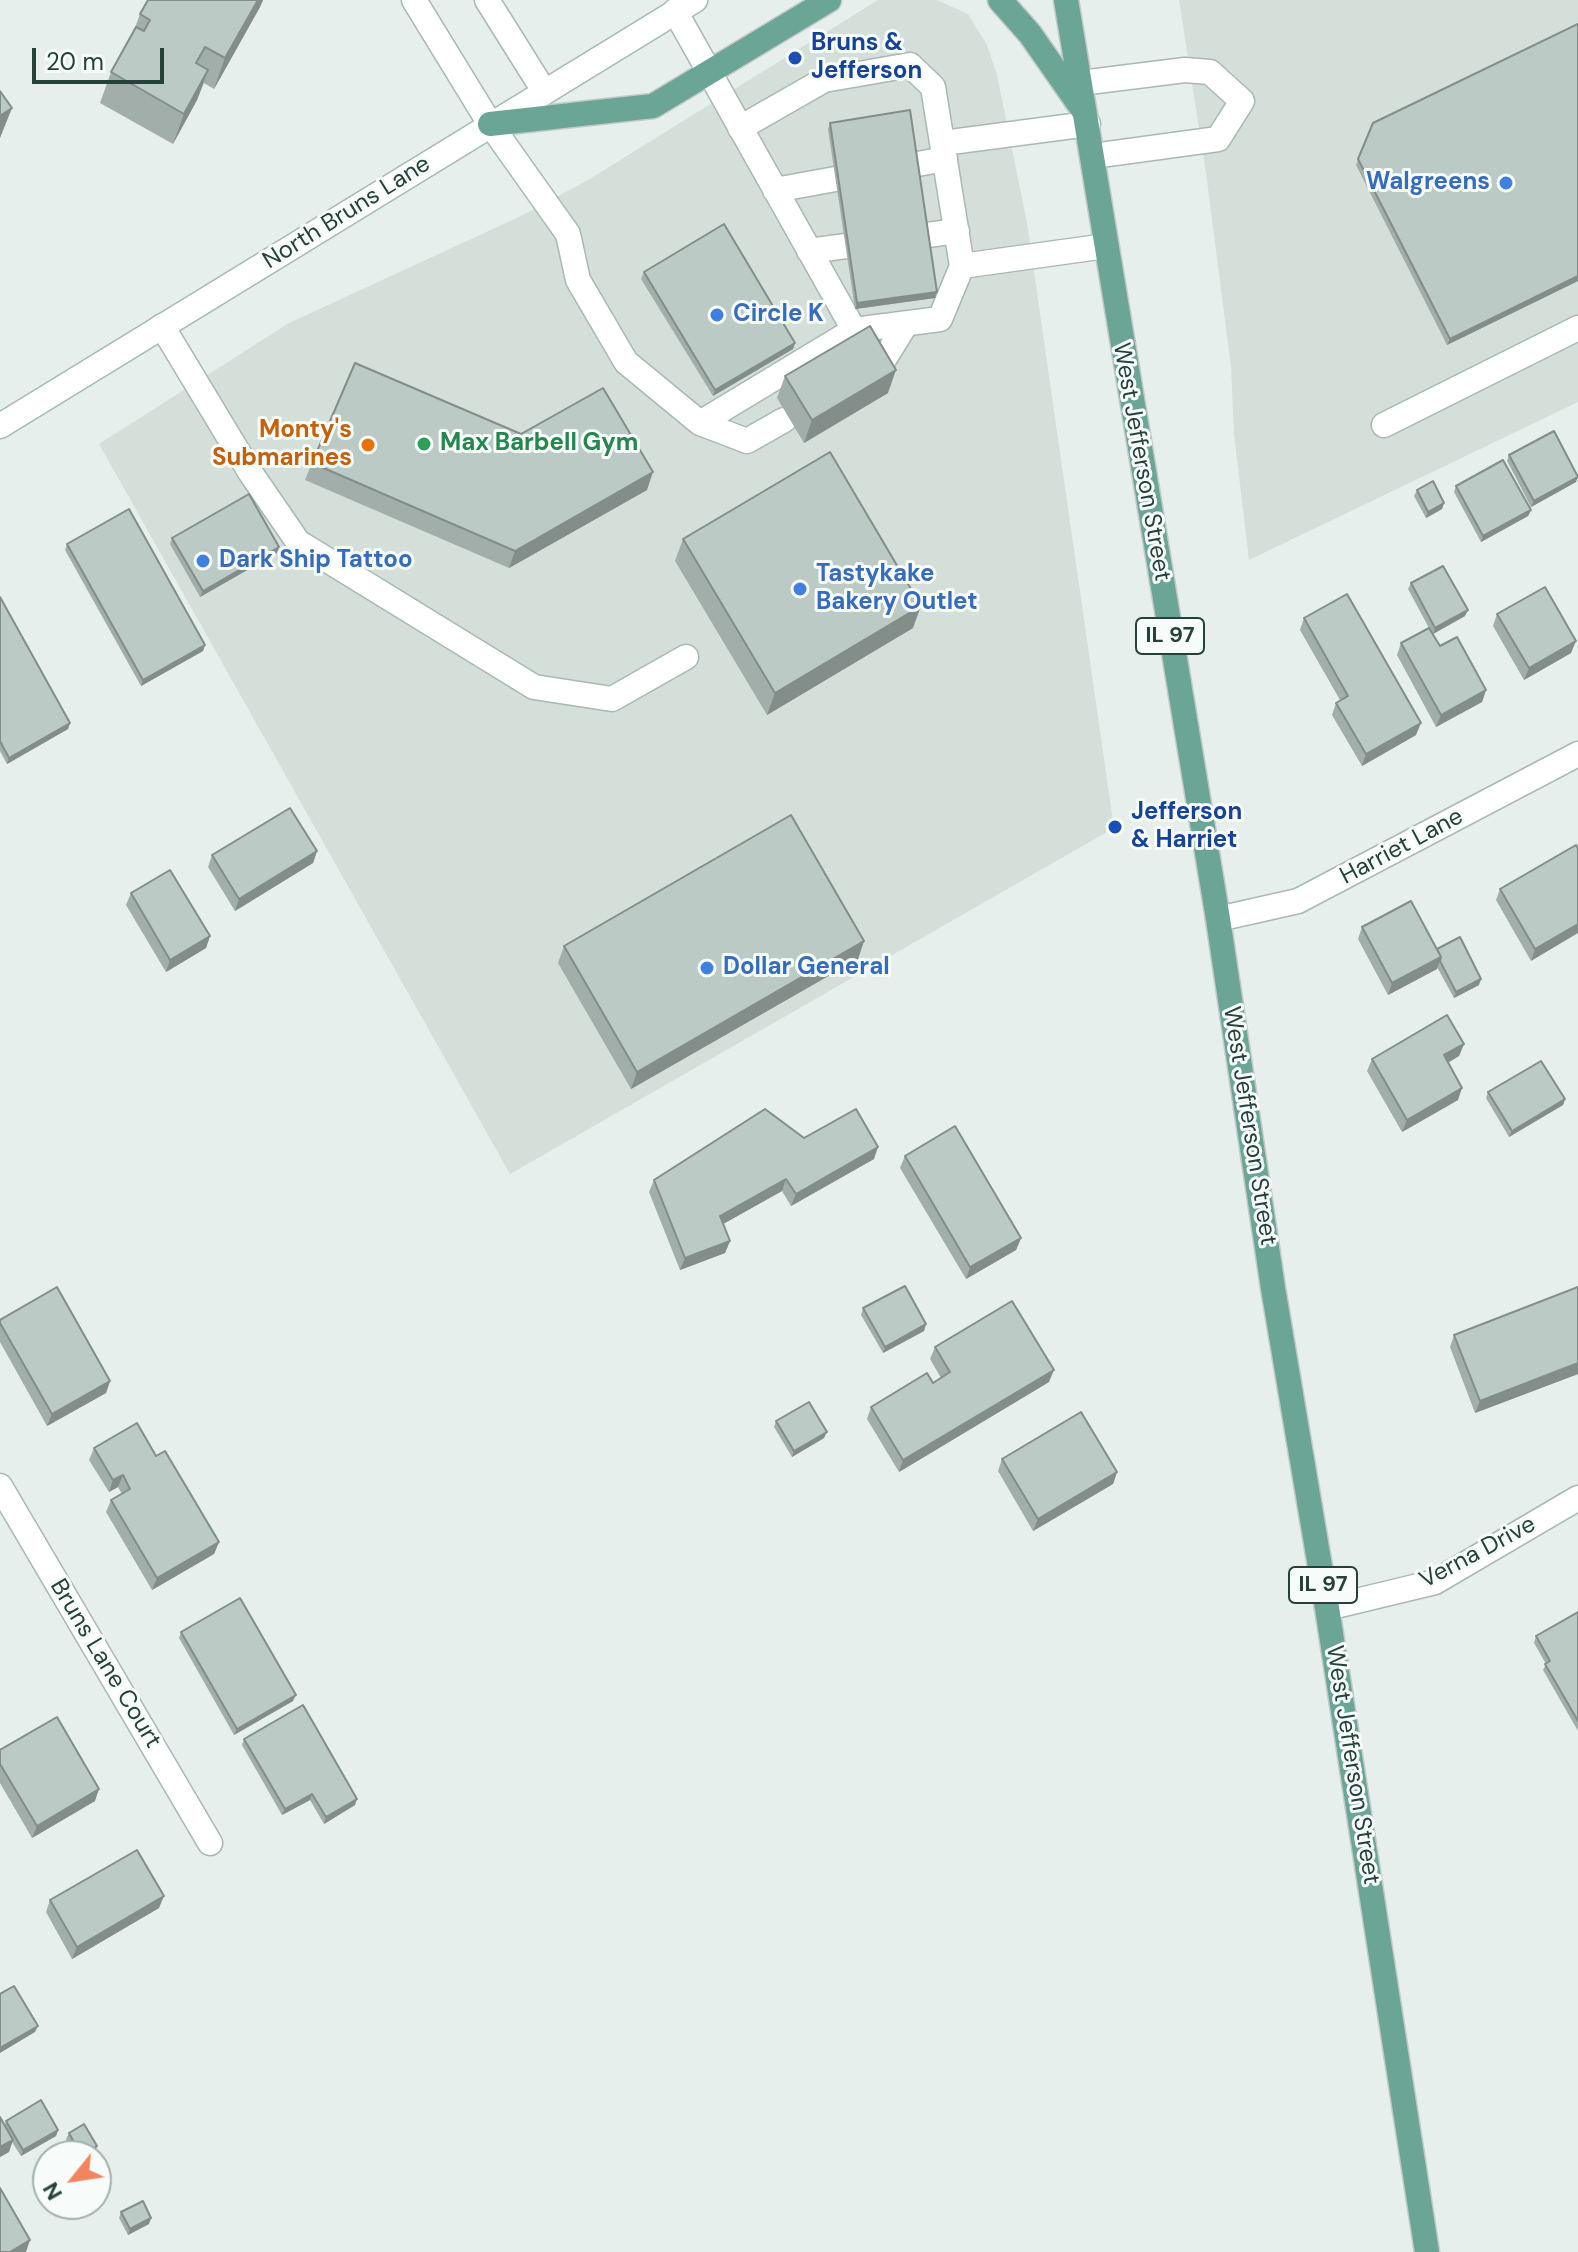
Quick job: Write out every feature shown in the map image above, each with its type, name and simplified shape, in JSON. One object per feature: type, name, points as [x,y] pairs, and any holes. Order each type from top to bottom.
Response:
[{"type":"main road","points":[[490,124],[653,106],[829,0]]},
{"type":"main road","points":[[1000,0],[1030,34],[1088,120]]},
{"type":"main road","name":"West Jefferson Street","points":[[1066,0],[1218,919],[1273,1288],[1327,1608],[1427,2252]]},
{"type":"street","points":[[414,0],[490,124],[568,234],[578,280],[626,362],[700,423],[747,441],[784,420]]},
{"type":"street","points":[[487,0],[544,91]]},
{"type":"street","points":[[685,6],[709,73],[854,330]]},
{"type":"street","name":"North Bruns Lane","points":[[0,426],[685,6]]},
{"type":"street","points":[[700,423],[854,330],[940,319],[962,266],[933,87],[910,65],[824,80],[740,128]]},
{"type":"street","points":[[1081,83],[1185,70],[1210,72],[1242,101],[1218,139],[1093,156]]},
{"type":"street","points":[[775,190],[1088,120]]},
{"type":"street","points":[[809,251],[957,231]]},
{"type":"street","points":[[962,266],[1106,246]]},
{"type":"street","points":[[876,366],[883,361],[906,324]]},
{"type":"street","points":[[162,326],[250,472],[298,542],[534,687],[612,699],[686,657]]},
{"type":"street","points":[[1384,425],[1578,328]]},
{"type":"street","name":"Harriet Lane","points":[[1218,919],[1298,901],[1578,754]]},
{"type":"street","name":"Bruns Lane Court","points":[[0,1486],[210,1843]]},
{"type":"street","name":"Verna Drive","points":[[1327,1608],[1435,1582],[1578,1498]]},
{"type":"shaded area","points":[[878,0],[937,0],[968,14],[987,45],[997,75],[1027,223],[1114,828],[510,1174],[99,444],[289,323],[521,216],[588,180]]},
{"type":"shaded area","points":[[1179,0],[1578,0],[1578,402],[1249,560],[1234,434],[1231,367],[1206,173]]},
{"type":"building","points":[[148,0],[258,0],[225,58],[205,47],[196,63],[208,70],[184,114],[111,72],[136,27],[144,31],[150,20],[140,14]]},
{"type":"building","points":[[1578,24],[1578,276],[1450,339],[1358,159],[1373,123]]},
{"type":"building","points":[[0,91],[12,108],[0,116]]},
{"type":"building","points":[[910,110],[937,292],[857,303],[830,123]]},
{"type":"building","points":[[724,224],[795,343],[715,390],[644,272]]},
{"type":"building","points":[[870,326],[896,370],[812,420],[785,376]]},
{"type":"building","points":[[355,363],[521,434],[603,388],[653,472],[515,551],[312,463]]},
{"type":"building","points":[[1554,431],[1578,477],[1534,501],[1509,455]]},
{"type":"building","points":[[830,452],[921,606],[775,693],[683,539]]},
{"type":"building","points":[[1503,460],[1531,510],[1483,536],[1456,486]]},
{"type":"building","points":[[1433,481],[1444,503],[1428,512],[1417,490]]},
{"type":"building","points":[[249,494],[279,547],[203,591],[172,538]]},
{"type":"building","points":[[129,509],[205,645],[143,680],[67,544]]},
{"type":"building","points":[[1443,566],[1468,610],[1435,628],[1411,583]]},
{"type":"building","points":[[1545,587],[1576,641],[1529,668],[1497,614]]},
{"type":"building","points":[[1347,594],[1421,723],[1366,754],[1336,703],[1348,696],[1304,618]]},
{"type":"building","points":[[0,597],[70,723],[9,758],[0,741]]},
{"type":"building","points":[[1429,628],[1440,646],[1457,637],[1486,690],[1441,715],[1401,643]]},
{"type":"building","points":[[290,808],[317,851],[239,899],[212,855]]},
{"type":"building","points":[[791,815],[864,941],[637,1072],[564,946]]},
{"type":"building","points":[[1576,845],[1578,924],[1535,949],[1500,889]]},
{"type":"building","points":[[170,870],[210,936],[170,960],[131,893]]},
{"type":"building","points":[[1411,901],[1441,957],[1392,983],[1362,927]]},
{"type":"building","points":[[1460,937],[1481,979],[1456,992],[1437,949]]},
{"type":"building","points":[[1447,1015],[1464,1044],[1444,1055],[1462,1088],[1407,1120],[1372,1059]]},
{"type":"building","points":[[1541,1061],[1565,1099],[1512,1131],[1488,1092]]},
{"type":"building","points":[[765,1109],[804,1138],[856,1109],[878,1147],[796,1194],[786,1179],[720,1216],[730,1241],[685,1258],[654,1180]]},
{"type":"building","points":[[955,1126],[1021,1238],[970,1267],[905,1156]]},
{"type":"building","points":[[905,1286],[926,1324],[885,1347],[863,1308]]},
{"type":"building","points":[[57,1287],[110,1381],[52,1414],[0,1320]]},
{"type":"building","points":[[1578,1287],[1578,1363],[1480,1401],[1454,1335]]},
{"type":"building","points":[[1012,1301],[1054,1370],[903,1460],[871,1407],[927,1373],[933,1383],[950,1372],[935,1347]]},
{"type":"building","points":[[809,1402],[827,1432],[794,1451],[776,1421]]},
{"type":"building","points":[[1081,1412],[1117,1472],[1038,1519],[1002,1459]]},
{"type":"building","points":[[137,1423],[156,1456],[165,1451],[219,1542],[157,1578],[111,1500],[130,1489],[123,1475],[113,1480],[94,1448]]},
{"type":"building","points":[[240,1598],[296,1695],[237,1729],[181,1632]]},
{"type":"building","points":[[1578,1612],[1578,1721],[1545,1664],[1550,1661],[1536,1636]]},
{"type":"building","points":[[303,1705],[357,1799],[326,1817],[312,1794],[285,1809],[244,1739]]},
{"type":"building","points":[[57,1717],[99,1789],[37,1826],[0,1764],[0,1750]]},
{"type":"building","points":[[137,1850],[164,1896],[77,1947],[50,1900]]},
{"type":"building","points":[[14,1986],[38,2026],[0,2048],[0,1994]]},
{"type":"building","points":[[41,2100],[58,2130],[40,2140],[32,2140],[32,2145],[23,2150],[6,2121]]},
{"type":"building","points":[[0,2117],[13,2140],[0,2147]]},
{"type":"building","points":[[84,2124],[93,2140],[73,2140],[69,2133]]},
{"type":"building","points":[[0,2188],[30,2240],[10,2252],[0,2252]]},
{"type":"building","points":[[143,2201],[151,2218],[130,2229],[121,2212]]},
{"type":"place","name":"Bruns & Jefferson","points":[[795,58]]},
{"type":"place","name":"Walgreens","points":[[1506,183]]},
{"type":"place","name":"Circle K","points":[[717,315]]},
{"type":"place","name":"Max Barbell Gym","points":[[424,444]]},
{"type":"place","name":"Monty's Submarines","points":[[368,445]]},
{"type":"place","name":"Dark Ship Tattoo","points":[[203,561]]},
{"type":"place","name":"Tastykake Bakery Outlet","points":[[800,589]]},
{"type":"place","name":"Jefferson & Harriet","points":[[1115,827]]},
{"type":"place","name":"Dollar General","points":[[707,968]]}]
